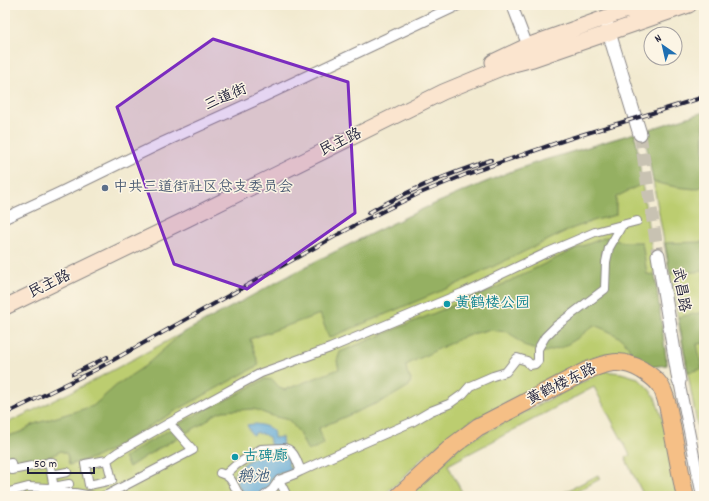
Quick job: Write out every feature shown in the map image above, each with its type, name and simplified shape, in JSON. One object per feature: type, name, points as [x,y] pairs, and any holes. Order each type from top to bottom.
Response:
[{"type":"main road","name":"民主路","points":[[5,308],[187,220],[443,92],[506,66],[604,18],[633,7],[643,9],[654,5]]},
{"type":"main road","name":"民主路","points":[[5,297],[182,212],[439,85],[503,58],[530,53],[610,33],[689,5]]},
{"type":"main road","name":"黄鹤楼东路","points":[[399,496],[454,444],[478,427],[586,371],[600,365],[624,363],[635,366],[660,384],[668,407],[685,496]]},
{"type":"street","name":"三道街","points":[[5,218],[458,5]]},
{"type":"street","points":[[512,5],[530,53]]},
{"type":"street","points":[[604,18],[610,33],[640,134]]},
{"type":"street","points":[[107,460],[112,480],[89,485],[86,481],[84,469],[85,464],[107,460],[168,423],[261,373],[330,348],[462,293],[546,253],[595,232],[637,221]]},
{"type":"street","points":[[264,496],[272,490],[279,480],[412,422],[431,411],[449,404],[470,386],[506,372],[517,358],[527,361],[530,365],[535,364],[538,361],[538,349],[545,337],[556,326],[605,289],[606,262],[609,248],[622,225]]},
{"type":"street","name":"武昌路","points":[[658,255],[679,381],[702,496]]},
{"type":"street","points":[[103,496],[194,450],[168,423]]},
{"type":"street","points":[[236,495],[231,479],[223,474],[262,449],[286,448],[291,451],[301,471]]},
{"type":"street","points":[[5,464],[11,463],[12,470],[51,462],[55,493],[75,493],[92,496]]},
{"type":"street","points":[[5,493],[28,487],[48,488],[68,485],[66,473],[52,475]]},
{"type":"street","points":[[279,480],[286,494]]},
{"type":"highlighted area","points":[[213,39],[348,82],[355,213],[247,289],[174,264],[117,107]]},
{"type":"green space","points":[[704,112],[704,463],[644,131]]},
{"type":"green space","points":[[704,112],[704,186],[695,189],[653,182],[644,131]]},
{"type":"green space","name":"黄鹤楼公园","points":[[635,133],[667,365],[613,354],[604,354],[473,420],[422,458],[399,482],[382,496],[5,496],[5,424],[81,387],[350,244],[425,208],[507,173],[538,162]]},
{"type":"green space","points":[[635,133],[642,184],[616,197],[616,215],[571,229],[455,285],[329,338],[320,314],[250,339],[259,365],[96,457],[69,465],[67,454],[61,451],[45,459],[14,465],[5,462],[5,437],[21,432],[34,424],[93,406],[118,384],[145,366],[181,334],[316,261],[425,208],[507,173],[538,162]]},
{"type":"green space","points":[[606,237],[622,242],[642,242],[647,274],[655,275],[667,365],[650,367],[632,358],[629,347],[625,342],[612,333],[594,325],[578,338],[563,347],[545,352],[526,347],[508,332],[488,330],[467,335],[406,365],[407,372],[411,380],[409,386],[389,398],[319,428],[324,444],[308,451],[298,431],[289,420],[272,416],[254,409],[223,411],[213,415],[207,421],[129,467],[124,458],[202,411],[265,379],[273,380],[284,390],[339,369],[337,361],[340,352],[493,289],[575,249]]},
{"type":"green space","points":[[704,242],[704,271],[670,274],[665,243]]},
{"type":"green space","points":[[704,312],[704,343],[697,344],[702,369],[688,372],[678,317]]},
{"type":"green space","points":[[604,371],[621,373],[638,378],[655,397],[668,437],[680,496],[644,496],[625,458],[630,455],[594,387],[448,465],[464,496],[409,496],[461,445]]},
{"type":"green space","points":[[598,475],[600,479],[568,496],[557,496]]},
{"type":"water","name":"鹅池","points":[[258,424],[271,429],[274,438],[282,437],[283,451],[287,454],[290,460],[288,464],[290,469],[295,469],[294,472],[289,475],[287,472],[284,472],[274,477],[270,480],[271,485],[260,495],[247,496],[235,477],[237,469],[251,459],[272,453],[269,437],[261,433],[259,434],[258,432],[252,435],[247,425]]},
{"type":"tunnel","points":[[640,134],[658,255]]},
{"type":"railway","points":[[5,414],[97,369],[359,223],[418,194],[467,174],[568,139],[704,97]]},
{"type":"railway","points":[[368,213],[398,197],[428,184],[491,160]]},
{"type":"railway","points":[[73,374],[107,357]]},
{"type":"place","name":"中共三道街社区总支委员会","points":[[105,188]]},
{"type":"place","name":"黄鹤楼公园","points":[[447,304]]},
{"type":"place","name":"古碑廊","points":[[235,457]]}]
